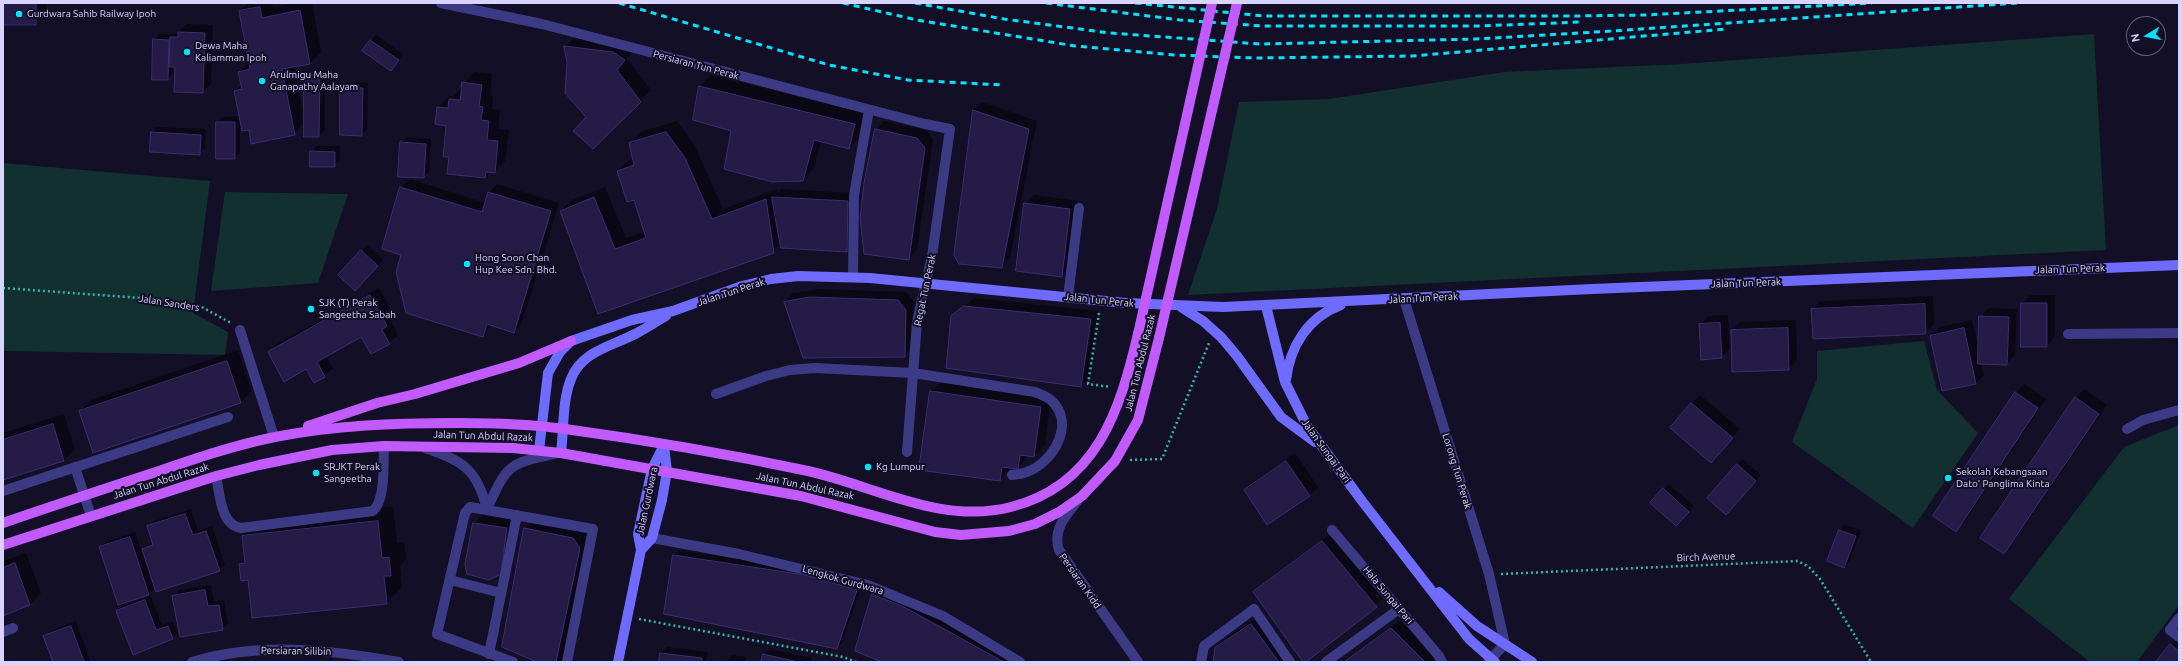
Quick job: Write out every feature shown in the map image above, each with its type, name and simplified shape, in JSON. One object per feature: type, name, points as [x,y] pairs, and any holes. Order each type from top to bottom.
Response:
[{"type":"main road","name":"Jalan Tun Abdul Razak","points":[[3,523],[210,454],[274,437],[330,428],[384,423],[542,426],[564,428],[807,471],[936,509],[959,512],[984,512],[1011,507],[1034,499],[1056,487],[1092,454],[1106,434],[1124,389],[1138,334],[1212,3]]},
{"type":"main road","name":"Jalan Tun Abdul Razak","points":[[3,545],[216,476],[310,454],[358,447],[384,446],[486,446],[561,453],[801,496],[935,532],[961,535],[1009,531],[1034,524],[1059,512],[1082,496],[1115,461],[1138,420],[1159,338],[1237,3]]},
{"type":"main road","name":"Jalan Tun Perak","points":[[539,450],[548,373],[553,361],[571,341],[632,320],[673,311],[742,286],[771,279],[798,276],[853,277],[926,282],[1180,307],[1266,306],[1600,289],[2179,265]]},
{"type":"main road","points":[[1285,382],[1291,354],[1300,336],[1319,317],[1330,309],[1349,302]]},
{"type":"main road","name":"Jalan Sungai Pari","points":[[1266,306],[1285,382],[1299,412],[1362,501],[1469,639],[1492,661]]},
{"type":"main road","points":[[1180,307],[1214,331],[1237,356],[1281,417],[1326,450]]},
{"type":"main road","name":"Jalan Tun Perak","points":[[561,453],[570,380],[575,370],[592,354],[638,333],[673,311]]},
{"type":"main road","points":[[274,437],[377,403],[430,390],[519,363],[571,341]]},
{"type":"main road","name":"Jalan Gurdwara","points":[[618,662],[641,550],[638,534],[652,469],[664,445]]},
{"type":"main road","name":"Jalan Gurdwara","points":[[641,550],[652,538],[667,471],[664,445]]},
{"type":"main road","name":"Jalan Sungai Pari","points":[[1422,577],[1477,626],[1532,662]]},
{"type":"street","name":"Persiaran Tun Perak","points":[[441,3],[542,24],[869,110],[950,129]]},
{"type":"street","points":[[853,277],[854,195],[869,110]]},
{"type":"street","name":"Regat Tun Perak","points":[[907,452],[917,322],[932,256],[950,129]]},
{"type":"street","points":[[1068,297],[1079,208]]},
{"type":"street","name":"Lorong Tun Perak","points":[[1404,299],[1489,574],[1505,644]]},
{"type":"street","points":[[240,330],[274,437]]},
{"type":"street","points":[[2068,334],[2179,333]]},
{"type":"street","points":[[716,394],[766,376],[790,370],[823,368],[913,373],[1034,392],[1051,400],[1063,417],[1062,432],[1055,448],[1043,462],[1027,472],[1012,475]]},
{"type":"street","points":[[2128,429],[2143,420],[2179,410]]},
{"type":"street","points":[[3,491],[75,466],[228,417]]},
{"type":"street","points":[[216,476],[225,516],[228,523],[234,527],[241,528],[373,511],[378,506],[381,497],[384,446]]},
{"type":"street","points":[[420,446],[452,458],[467,466],[475,476],[482,489],[487,509]]},
{"type":"street","points":[[487,509],[501,479],[508,469],[523,461],[561,453]]},
{"type":"street","points":[[75,466],[91,516]]},
{"type":"street","name":"Persiaran Kidd","points":[[1082,496],[1059,527],[1057,545],[1061,555],[1138,662]]},
{"type":"street","points":[[513,662],[437,634],[467,509],[473,507],[593,529],[567,662]]},
{"type":"street","points":[[489,654],[517,515]]},
{"type":"street","name":"Hala Sungai Pari","points":[[1332,530],[1400,609],[1442,662]]},
{"type":"street","name":"Lengkok Gurdwara","points":[[652,538],[739,554],[868,585],[943,616],[1020,662]]},
{"type":"street","points":[[450,580],[501,593]]},
{"type":"street","points":[[1326,662],[1400,609]]},
{"type":"street","points":[[1201,662],[1204,646],[1254,610],[1290,662]]},
{"type":"street","points":[[2179,618],[2170,630],[2179,637]]},
{"type":"street","points":[[3,632],[13,628]]},
{"type":"street","points":[[1492,661],[1505,644]]},
{"type":"street","name":"Persiaran Silibin","points":[[192,662],[232,652],[298,650],[327,650],[400,662]]},
{"type":"path","name":"Jalan Sanders","points":[[3,288],[155,299],[200,306],[220,316],[240,330]]},
{"type":"path","points":[[1101,300],[1088,384],[1124,389]]},
{"type":"path","points":[[1115,461],[1162,459],[1214,331]]},
{"type":"path","name":"Birch Avenue","points":[[1489,574],[1798,561],[1809,567],[1820,579],[1872,662]]},
{"type":"path","points":[[627,618],[755,639],[844,657],[856,662]]},
{"type":"green space","points":[[2094,34],[2106,250],[1188,295],[1217,209],[1239,102],[1329,99],[1504,72],[1682,64]]},
{"type":"green space","points":[[3,163],[210,181],[193,313],[228,332],[225,355],[3,351]]},
{"type":"green space","points":[[225,192],[348,194],[318,283],[211,291]]},
{"type":"green space","points":[[1924,341],[1937,390],[1978,433],[1913,528],[1792,442],[1817,379],[1817,351]]},
{"type":"green space","points":[[2179,425],[2179,605],[2137,662],[2090,662],[2009,599],[2124,447]]},
{"type":"building","name":"Gurdwara Sahib Railway Ipoh","points":[[3,3],[36,3],[36,25],[3,25]]},
{"type":"building","name":"Arulmigu Maha Ganapathy Aalayam","points":[[260,7],[262,18],[300,10],[310,64],[282,69],[295,135],[251,144],[249,130],[242,131],[234,91],[242,89],[238,72],[250,69],[239,11]]},
{"type":"building","name":"Dewa Maha Kaliamman Ipoh","points":[[178,32],[205,33],[203,93],[174,92],[175,67],[169,67],[170,37],[178,37]]},
{"type":"building","points":[[153,39],[169,40],[168,80],[152,80]]},
{"type":"building","points":[[370,40],[399,60],[391,71],[362,51]]},
{"type":"building","points":[[564,46],[613,52],[625,60],[617,70],[641,102],[593,149],[573,131],[586,117],[565,93],[567,63]]},
{"type":"building","points":[[304,75],[320,75],[319,137],[304,137]]},
{"type":"building","points":[[462,82],[482,85],[479,106],[483,107],[481,120],[489,121],[487,140],[498,141],[495,173],[486,172],[485,178],[447,174],[449,157],[443,157],[446,126],[435,124],[437,107],[448,108],[449,99],[460,100]]},
{"type":"building","points":[[699,86],[855,124],[849,149],[814,140],[803,181],[772,182],[724,169],[731,131],[693,120]]},
{"type":"building","points":[[340,87],[363,88],[362,136],[340,135]]},
{"type":"building","points":[[973,110],[1029,129],[1002,268],[959,264],[954,255]]},
{"type":"building","points":[[216,122],[235,122],[235,159],[216,159]]},
{"type":"building","points":[[875,129],[917,138],[925,148],[909,260],[864,254],[860,219],[864,183]]},
{"type":"building","points":[[151,132],[201,135],[200,155],[150,152]]},
{"type":"building","points":[[666,132],[685,158],[712,219],[766,199],[774,253],[598,314],[560,211],[594,197],[615,249],[646,238],[634,200],[627,202],[617,171],[634,165],[629,143]]},
{"type":"building","points":[[400,142],[426,144],[424,178],[398,177]]},
{"type":"building","points":[[310,151],[335,152],[335,167],[310,167]]},
{"type":"building","name":"Hong Soon Chan Hup Kee Sdn. Bhd.","points":[[400,187],[482,212],[488,192],[551,211],[514,333],[487,324],[483,337],[406,313],[396,272],[401,255],[382,249]]},
{"type":"building","points":[[772,197],[848,201],[847,252],[781,248]]},
{"type":"building","points":[[1024,203],[1070,209],[1062,277],[1016,271]]},
{"type":"building","points":[[361,250],[378,266],[355,291],[338,275]]},
{"type":"building","points":[[370,295],[387,326],[382,330],[390,344],[371,354],[361,337],[317,362],[325,377],[314,383],[306,369],[284,382],[268,352]]},
{"type":"building","points":[[810,297],[898,300],[906,310],[905,357],[803,358],[784,302]]},
{"type":"building","points":[[2021,303],[2047,303],[2047,347],[2021,347]]},
{"type":"building","points":[[1925,304],[1926,334],[1813,339],[1811,309]]},
{"type":"building","points":[[964,306],[1091,319],[1081,387],[946,368],[951,316]]},
{"type":"building","points":[[1979,316],[2009,317],[2007,365],[1978,364]]},
{"type":"building","points":[[1720,323],[1722,358],[1701,360],[1699,324]]},
{"type":"building","points":[[1788,328],[1789,370],[1732,372],[1731,330]]},
{"type":"building","points":[[1964,328],[1976,384],[1942,391],[1930,336]]},
{"type":"building","points":[[227,361],[241,403],[93,453],[79,411]]},
{"type":"building","points":[[930,391],[1041,407],[1034,457],[1020,455],[1018,469],[1002,467],[1000,481],[919,470]]},
{"type":"building","points":[[2015,392],[2038,408],[1956,532],[1933,516]]},
{"type":"building","points":[[2075,397],[2099,414],[2004,554],[1980,538]]},
{"type":"building","points":[[1691,403],[1733,438],[1711,463],[1670,428]]},
{"type":"building","points":[[53,424],[64,461],[3,480],[3,440]]},
{"type":"building","points":[[1286,461],[1310,496],[1267,525],[1244,490]]},
{"type":"building","points":[[1737,464],[1756,481],[1726,515],[1707,498]]},
{"type":"building","points":[[1663,488],[1689,512],[1676,526],[1650,503]]},
{"type":"building","points":[[185,514],[193,535],[206,531],[220,571],[156,592],[142,549],[153,545],[147,526]]},
{"type":"building","points":[[378,521],[382,558],[389,557],[391,576],[384,576],[387,604],[252,618],[248,580],[241,581],[239,564],[245,563],[242,536]]},
{"type":"building","points":[[473,523],[507,528],[501,574],[489,580],[467,574],[465,565]]},
{"type":"building","points":[[524,528],[573,538],[580,548],[556,662],[537,662],[502,647]]},
{"type":"building","points":[[1839,530],[1856,536],[1844,568],[1827,561]]},
{"type":"building","points":[[130,537],[149,595],[118,605],[99,547]]},
{"type":"building","points":[[1322,541],[1377,607],[1306,662],[1303,662],[1253,592]]},
{"type":"building","points":[[673,555],[805,575],[857,590],[837,649],[664,614]]},
{"type":"building","points":[[15,563],[30,605],[3,616],[3,568]]},
{"type":"building","points":[[205,590],[208,606],[219,605],[223,630],[180,637],[172,596]]},
{"type":"building","points":[[872,594],[904,607],[1004,662],[882,662],[855,651]]},
{"type":"building","points":[[145,600],[156,630],[168,626],[173,639],[133,655],[116,611]]},
{"type":"building","points":[[1251,624],[1279,662],[1213,662],[1215,648]]},
{"type":"building","points":[[71,626],[84,662],[53,662],[43,636]]},
{"type":"building","points":[[1391,628],[1425,662],[1344,662]]},
{"type":"building","points":[[2170,644],[2179,651],[2179,662],[2156,662]]},
{"type":"building","points":[[660,653],[702,658],[702,662],[659,662]]},
{"type":"building","points":[[763,654],[798,662],[761,662]]},
{"type":"railway","points":[[619,3],[829,65],[908,80],[1003,85]]},
{"type":"railway","points":[[843,3],[917,20],[1075,46],[1174,55],[1255,58],[1413,56],[1726,29]]},
{"type":"railway","points":[[915,3],[1004,19],[1110,33],[1260,44],[1476,39],[2017,3]]},
{"type":"railway","points":[[1046,3],[1180,20],[1262,26],[1479,26],[1581,22]]},
{"type":"railway","points":[[1135,3],[1263,16],[1645,15],[1872,3]]},
{"type":"place","name":"Gurdwara Sahib Railway Ipoh","points":[[19,14]]},
{"type":"place","name":"Dewa Maha Kaliamman Ipoh","points":[[187,52]]},
{"type":"place","name":"Arulmigu Maha Ganapathy Aalayam","points":[[262,81]]},
{"type":"place","name":"Hong Soon Chan Hup Kee Sdn. Bhd.","points":[[467,264]]},
{"type":"place","name":"SJK (T) Perak Sangeetha Sabah","points":[[311,309]]},
{"type":"place","name":"Kg Lumpur","points":[[868,467]]},
{"type":"place","name":"SRJKT Perak Sangeetha","points":[[316,473]]},
{"type":"place","name":"Sekolah Kebangsaan Dato' Panglima Kinta","points":[[1948,478]]}]
